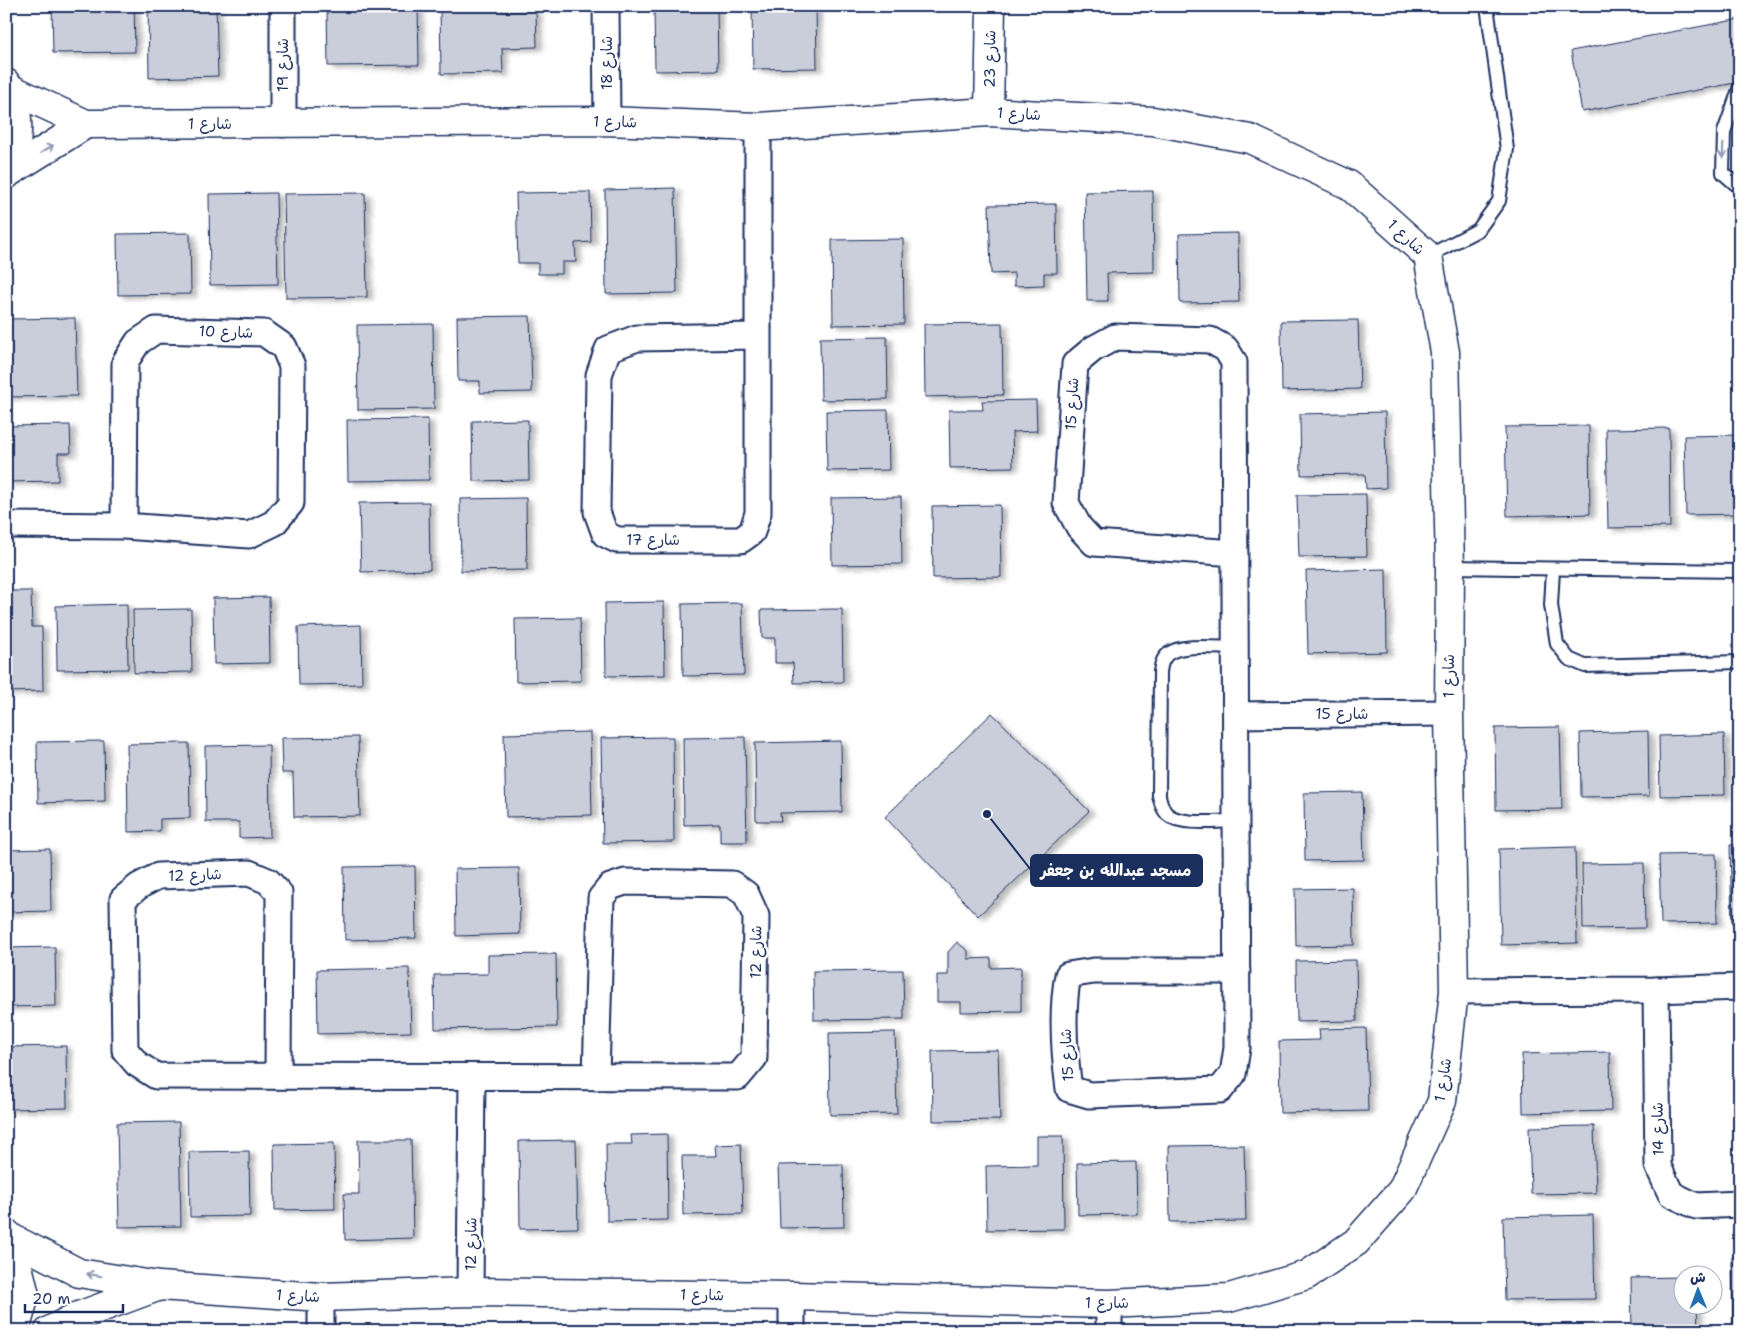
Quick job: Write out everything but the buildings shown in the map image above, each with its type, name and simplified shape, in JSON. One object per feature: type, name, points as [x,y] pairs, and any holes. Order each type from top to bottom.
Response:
[{"type":"street","name":"شارع 19","points":[[283,6],[284,124]]},
{"type":"street","name":"شارع 18","points":[[606,6],[607,121]]},
{"type":"street","name":"شارع 23","points":[[989,112],[991,6]]},
{"type":"street","name":"شارع 1","points":[[8,86],[86,124],[607,121],[758,127],[989,112],[1153,121],[1250,138],[1349,185],[1428,256],[1445,352],[1450,567],[1449,713],[1454,991],[1442,1101],[1402,1190],[1356,1242],[1307,1276],[1229,1298],[1109,1304],[792,1296],[470,1292],[321,1298],[159,1286],[79,1273],[8,1235]]},
{"type":"street","points":[[7,174],[16,145],[17,116],[8,86]]},
{"type":"street","points":[[7,174],[86,124]]},
{"type":"street","name":"شارع 17","points":[[758,127],[758,336],[758,513],[752,532],[741,540],[617,540],[605,534],[597,512],[598,414],[599,375],[608,349],[637,338],[758,336]]},
{"type":"street","name":"شارع 10","points":[[6,524],[124,526],[249,535],[274,523],[291,502],[292,366],[284,347],[264,333],[156,330],[138,342],[125,362],[124,526]]},
{"type":"street","name":"شارع 15","points":[[1235,553],[1094,543],[1079,527],[1066,503],[1075,364],[1093,349],[1115,336],[1210,340],[1226,349],[1234,362],[1236,648],[1236,821],[1237,971],[1237,1048],[1233,1074],[1220,1090],[1089,1095],[1069,1089],[1066,1068],[1064,995],[1068,975],[1094,971],[1237,971]]},
{"type":"street","name":"شارع 15","points":[[1236,715],[1449,713]]},
{"type":"street","name":"شارع 12","points":[[278,1076],[279,894],[268,881],[249,873],[158,876],[139,886],[123,899],[125,1050],[137,1064],[156,1076],[472,1077],[596,1077],[738,1077],[754,1058],[756,916],[746,894],[732,884],[625,882],[610,887],[601,898],[596,1077]]},
{"type":"street","points":[[1454,991],[1656,990],[1740,987]]},
{"type":"street","name":"شارع 14","points":[[1656,990],[1658,1166],[1671,1194],[1696,1206],[1740,1204]]},
{"type":"street","name":"شارع 12","points":[[470,1292],[472,1077]]},
{"type":"street","points":[[8,1235],[25,1295],[15,1331]]},
{"type":"street","name":"شارع 1","points":[[49,1331],[76,1317],[159,1286]]},
{"type":"street","points":[[792,1296],[792,1331]]},
{"type":"street","points":[[321,1298],[321,1331]]},
{"type":"street","points":[[1109,1304],[1109,1331]]},
{"type":"lane","points":[[1428,256],[1478,230],[1499,201],[1507,148],[1487,6]]},
{"type":"lane","points":[[1740,87],[1724,132],[1722,173],[1740,188]]},
{"type":"lane","points":[[1450,567],[1553,570],[1740,571]]},
{"type":"lane","points":[[1553,570],[1550,605],[1557,644],[1569,659],[1586,666],[1740,662]]},
{"type":"lane","points":[[1236,648],[1184,648],[1175,650],[1161,662],[1159,796],[1161,806],[1166,814],[1174,819],[1183,821],[1236,821]]},
{"type":"place","name":"مسجد عبدالله بن جعفر","points":[[987,814]]}]
